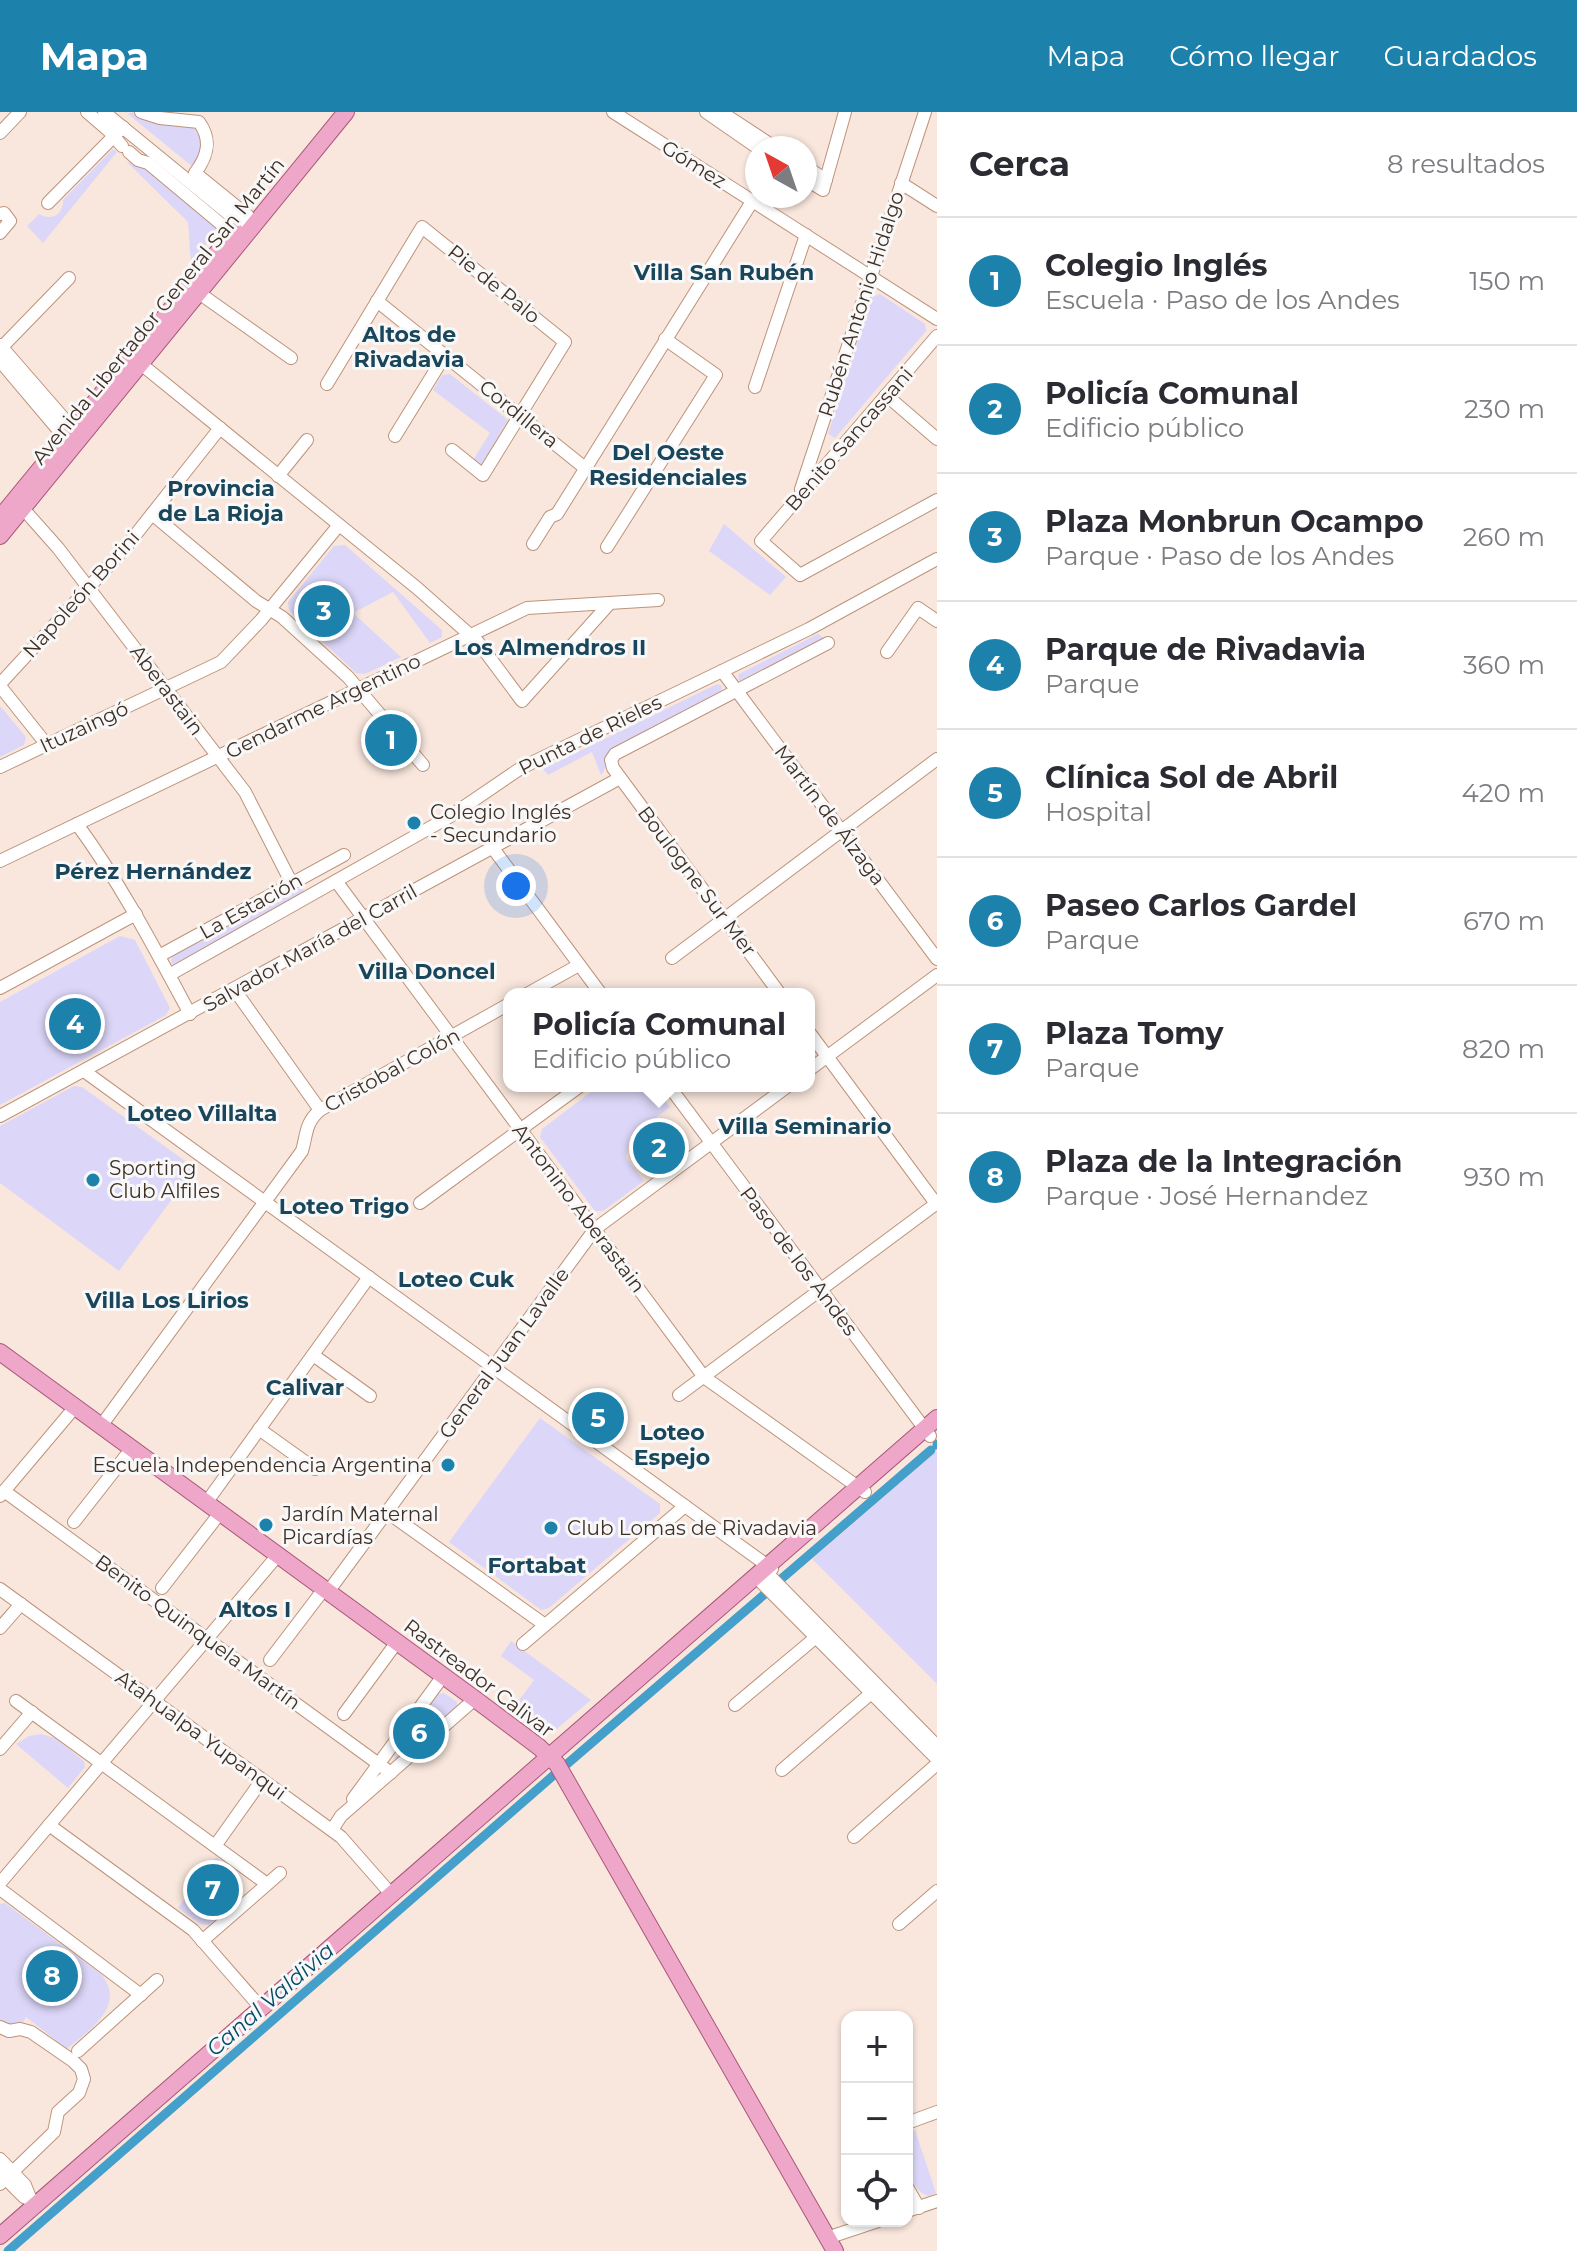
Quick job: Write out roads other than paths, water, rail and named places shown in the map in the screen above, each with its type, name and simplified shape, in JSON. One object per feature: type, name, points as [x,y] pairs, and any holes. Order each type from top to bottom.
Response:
[{"type":"main road","name":"Avenida Libertador General San Martín","points":[[0,518],[19,504],[333,112]]},
{"type":"main road","name":"Avenida Libertador General San Martín","points":[[0,536],[69,434],[199,293],[346,112]]},
{"type":"main road","name":"Rastreador Calivar","points":[[2,1357],[132,1448],[475,1699],[549,1757],[563,1775],[831,2244]]},
{"type":"main road","points":[[0,2236],[33,2202],[549,1757],[574,1745],[769,1579],[862,1489],[932,1428]]},
{"type":"street","points":[[0,133],[20,112]]},
{"type":"street","points":[[87,112],[150,155],[240,225]]},
{"type":"street","points":[[141,112],[160,118],[203,117],[207,148],[205,159],[195,173],[240,225]]},
{"type":"street","name":"Gómez","points":[[613,112],[745,195]]},
{"type":"street","points":[[721,112],[758,136]]},
{"type":"street","points":[[824,185],[845,112]]},
{"type":"street","name":"Rubén Antonio Hidalgo","points":[[798,497],[925,112]]},
{"type":"street","points":[[705,113],[745,139]]},
{"type":"street","points":[[121,134],[150,155]]},
{"type":"street","points":[[48,203],[121,134]]},
{"type":"street","points":[[817,178],[824,185]]},
{"type":"street","points":[[817,183],[824,185]]},
{"type":"street","points":[[901,183],[937,206]]},
{"type":"street","points":[[533,544],[550,517],[557,514],[748,208]]},
{"type":"street","name":"Gómez","points":[[765,208],[937,319]]},
{"type":"street","points":[[0,214],[4,213],[10,221],[0,233]]},
{"type":"street","name":"Pie de Palo","points":[[377,301],[422,227],[565,342],[520,415]]},
{"type":"street","points":[[755,387],[806,235]]},
{"type":"street","points":[[69,278],[1,347],[69,434]]},
{"type":"street","points":[[199,293],[291,358]]},
{"type":"street","points":[[327,384],[377,301]]},
{"type":"street","name":"Cordillera","points":[[377,301],[585,468]]},
{"type":"street","name":"Benito Sancassani","points":[[937,336],[761,541],[800,575],[937,500]]},
{"type":"street","points":[[607,547],[716,375],[665,339]]},
{"type":"street","points":[[395,436],[445,355]]},
{"type":"street","points":[[137,360],[417,588],[478,642],[522,701],[610,603]]},
{"type":"street","points":[[0,361],[69,434]]},
{"type":"street","points":[[886,395],[937,439]]},
{"type":"street","points":[[452,450],[483,475],[520,415]]},
{"type":"street","name":"Napoleón Borini","points":[[0,685],[152,514],[220,428]]},
{"type":"street","points":[[278,476],[307,440]]},
{"type":"street","name":"Aberastain","points":[[19,504],[166,689],[245,792],[302,878],[317,892]]},
{"type":"street","points":[[152,514],[282,617],[358,689],[423,765]]},
{"type":"street","name":"Ituzaingó","points":[[0,767],[221,662],[339,525]]},
{"type":"street","name":"Punta de Rieles","points":[[169,975],[449,817],[521,768],[809,629],[937,559]]},
{"type":"street","name":"Gendarme Argentino","points":[[0,861],[527,608],[658,600]]},
{"type":"street","points":[[887,652],[918,608],[937,621]]},
{"type":"street","name":"Salvador María del Carril","points":[[0,1116],[492,847],[616,773],[610,762],[615,754],[828,643]]},
{"type":"street","name":"Martín de Álzaga","points":[[722,671],[937,959]]},
{"type":"street","points":[[0,685],[47,745]]},
{"type":"street","points":[[672,958],[937,759]]},
{"type":"street","name":"Boulogne Sur Mer","points":[[616,773],[776,988]]},
{"type":"street","points":[[77,824],[103,859],[136,914],[190,1014]]},
{"type":"street","points":[[492,847],[596,988]]},
{"type":"street","name":"La Estación","points":[[159,956],[344,855]]},
{"type":"street","name":"Antonino Aberastain","points":[[336,881],[704,1377],[862,1489]]},
{"type":"street","points":[[0,988],[136,914]]},
{"type":"street","points":[[538,988],[579,965]]},
{"type":"street","points":[[815,1066],[937,975]]},
{"type":"street","points":[[234,989],[320,1110]]},
{"type":"street","name":"Cristobal Colón","points":[[101,1426],[302,1151],[306,1126],[320,1110],[503,1007]]},
{"type":"street","points":[[679,1395],[937,1204],[815,1040]]},
{"type":"street","points":[[84,1071],[685,1506],[769,1579],[875,1690],[937,1746]]},
{"type":"street","points":[[420,1203],[572,1092]]},
{"type":"street","name":"Paso de los Andes","points":[[673,1092],[821,1290],[932,1428]]},
{"type":"street","name":"General Juan Lavalle","points":[[270,1660],[387,1512],[595,1229],[780,1092]]},
{"type":"street","points":[[206,1503],[369,1277]]},
{"type":"street","points":[[313,1355],[370,1396]]},
{"type":"street","points":[[2,1493],[75,1407]]},
{"type":"street","points":[[259,1429],[315,1469]]},
{"type":"street","points":[[74,1522],[132,1448]]},
{"type":"street","name":"Benito Quinquela Martín","points":[[2,1493],[391,1773]]},
{"type":"street","points":[[523,1644],[685,1506]]},
{"type":"street","points":[[387,1512],[545,1625]]},
{"type":"street","points":[[162,1588],[220,1513]]},
{"type":"street","points":[[141,1995],[0,1886],[278,1555]]},
{"type":"street","name":"Atahualpa Yupanqui","points":[[0,1589],[341,1837],[391,1894]]},
{"type":"street","points":[[0,1628],[21,1604]]},
{"type":"street","points":[[735,1705],[820,1634]]},
{"type":"street","points":[[344,1714],[397,1642]]},
{"type":"street","points":[[332,1830],[443,1676]]},
{"type":"street","points":[[854,1837],[937,1762],[875,1690]]},
{"type":"street","points":[[782,1770],[875,1690]]},
{"type":"street","points":[[341,1816],[475,1699]]},
{"type":"street","points":[[16,1701],[267,1884]]},
{"type":"street","points":[[0,1749],[32,1712]]},
{"type":"street","points":[[215,1846],[262,1780]]},
{"type":"street","points":[[49,1825],[193,1930],[261,2008]]},
{"type":"street","points":[[202,1941],[280,1873]]},
{"type":"street","points":[[899,1924],[937,1891]]},
{"type":"street","points":[[78,2051],[157,1980]]},
{"type":"street","points":[[0,2027],[9,2031],[20,2029],[31,2032],[77,2065],[84,2079],[79,2093],[58,2112],[54,2132],[4,2176]]},
{"type":"street","points":[[913,2121],[937,2112]]},
{"type":"street","points":[[0,2159],[4,2176],[29,2191],[33,2202]]},
{"type":"street","points":[[913,2210],[937,2201]]},
{"type":"street","points":[[831,2244],[866,2227]]},
{"type":"waterway","name":"Canal Valdivia","points":[[780,1580],[931,1450]]},
{"type":"waterway","name":"Canal Valdivia","points":[[567,1764],[766,1593]]},
{"type":"waterway","name":"Canal Valdivia","points":[[8,2251],[555,1774]]},
{"type":"place","name":"Plaza Monbrun Ocampo","points":[[324,611]]},
{"type":"place","name":"Colegio Inglés","points":[[391,740]]},
{"type":"place","name":"Colegio Inglés - Secundario","points":[[414,823]]},
{"type":"place","name":"Parque de Rivadavia","points":[[75,1024]]},
{"type":"place","name":"Policía Comunal","points":[[659,1148]]},
{"type":"place","name":"Sporting Club Alfiles","points":[[93,1180]]},
{"type":"place","name":"Clínica Sol de Abril","points":[[598,1418]]},
{"type":"place","name":"Escuela Independencia Argentina","points":[[448,1465]]},
{"type":"place","name":"Jardín Maternal Picardías","points":[[266,1525]]},
{"type":"place","name":"Club Lomas de Rivadavia","points":[[551,1528]]},
{"type":"place","name":"Paseo Carlos Gardel","points":[[419,1733]]},
{"type":"place","name":"Plaza Tomy","points":[[213,1890]]},
{"type":"place","name":"Plaza de la Integración","points":[[52,1976]]},
{"type":"district","name":"Villa San Rubén","points":[[724,272]]},
{"type":"district","name":"Altos de Rivadavia","points":[[409,346]]},
{"type":"district","name":"Del Oeste Residenciales","points":[[668,464]]},
{"type":"district","name":"Provincia de La Rioja","points":[[221,500]]},
{"type":"district","name":"Los Almendros II","points":[[550,647]]},
{"type":"district","name":"Pérez Hernández","points":[[153,871]]},
{"type":"district","name":"Villa Doncel","points":[[427,971]]},
{"type":"district","name":"Loteo Villalta","points":[[202,1113]]},
{"type":"district","name":"Villa Seminario","points":[[805,1126]]},
{"type":"district","name":"Loteo Trigo","points":[[344,1206]]},
{"type":"district","name":"Loteo Cuk","points":[[456,1279]]},
{"type":"district","name":"Villa Los Lirios","points":[[167,1300]]},
{"type":"district","name":"Calivar","points":[[305,1387]]},
{"type":"district","name":"Loteo Espejo","points":[[672,1444]]},
{"type":"district","name":"Fortabat","points":[[537,1565]]},
{"type":"district","name":"Altos I","points":[[255,1609]]}]
